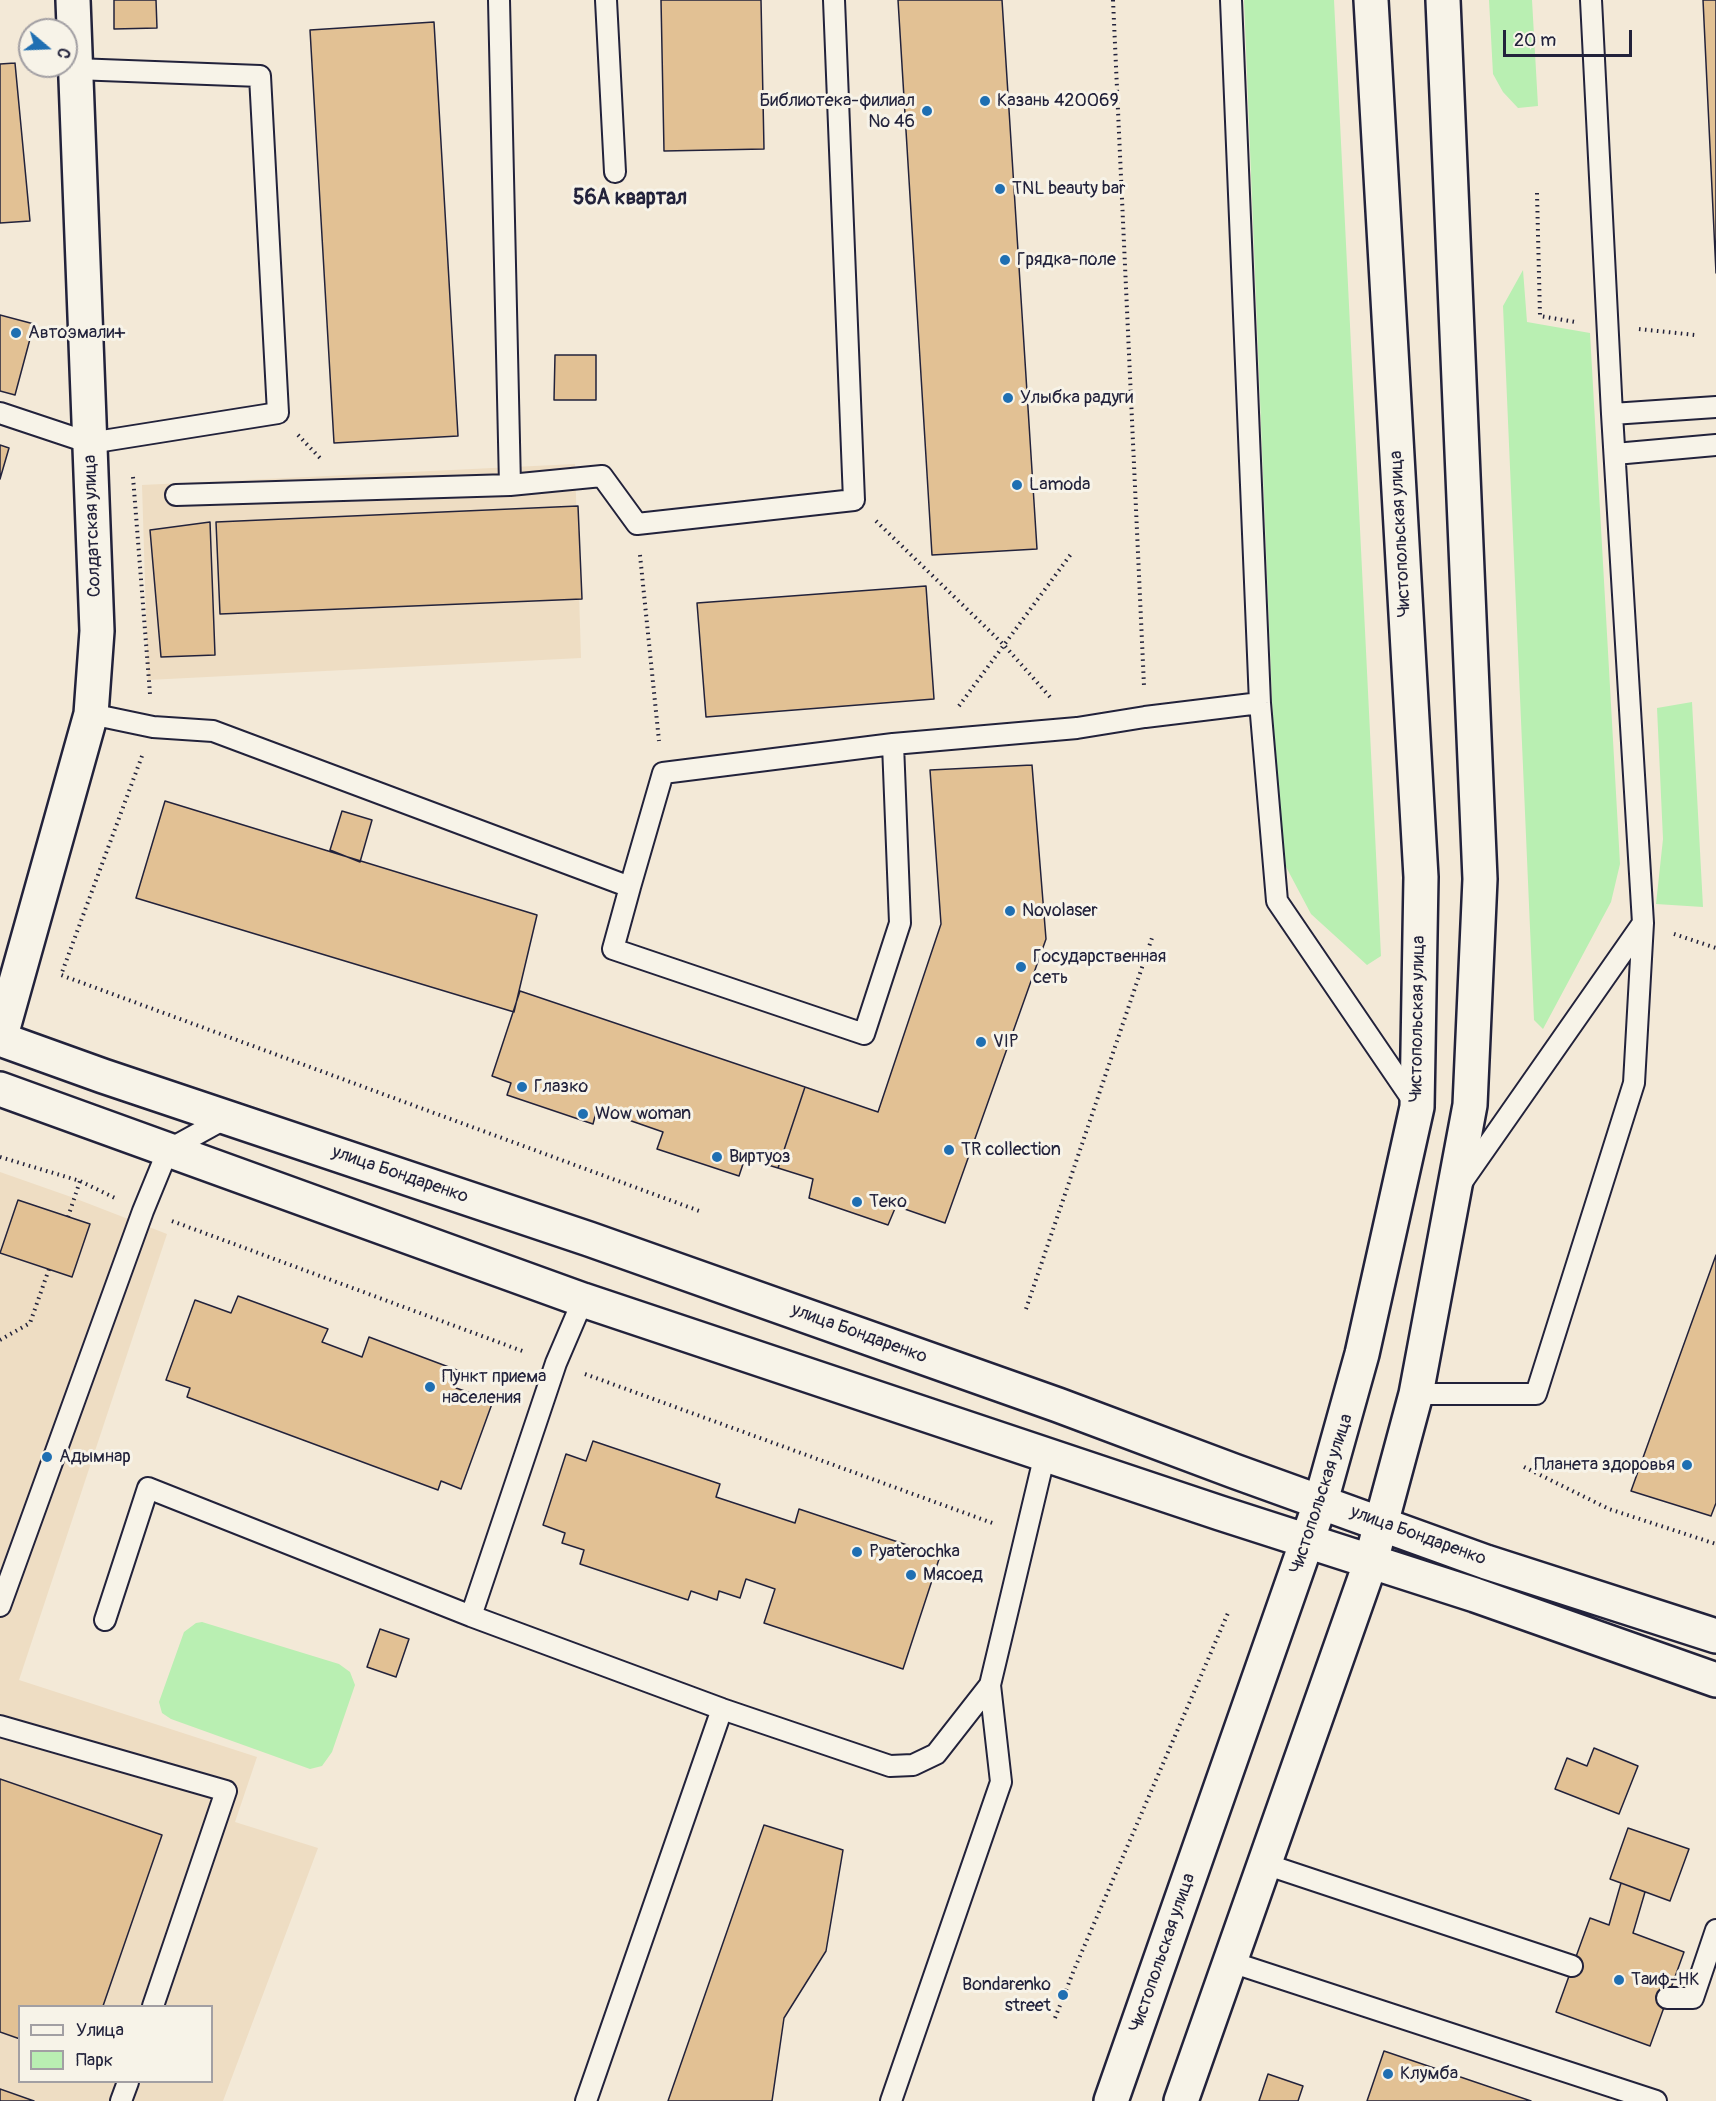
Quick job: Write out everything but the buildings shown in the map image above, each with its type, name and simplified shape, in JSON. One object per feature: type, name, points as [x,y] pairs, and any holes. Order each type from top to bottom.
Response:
[{"type":"street","name":"Солдатская улица","points":[[73,0],[74,18]]},
{"type":"street","name":"Чистопольская улица","points":[[1111,2101],[1321,1501],[1350,1404],[1417,1107],[1420,877],[1371,0]]},
{"type":"street","points":[[1180,2101],[1371,1561],[1416,1394],[1470,1105],[1480,879],[1443,0]]},
{"type":"street","name":"Солдатская улица","points":[[0,1039],[91,714],[97,631],[75,78]]},
{"type":"street","name":"улица Бондаренко","points":[[0,1039],[600,1243],[1047,1401],[1486,1562],[1716,1636]]},
{"type":"street","name":"улица Бондаренко","points":[[0,1089],[583,1300],[1475,1595],[1716,1680]]},
{"type":"lane","points":[[499,0],[510,485]]},
{"type":"lane","points":[[606,0],[615,172]]},
{"type":"lane","points":[[176,495],[510,485],[602,476],[637,524],[854,500],[834,0]]},
{"type":"lane","points":[[1231,0],[1260,703],[1277,901],[1417,1107]]},
{"type":"lane","points":[[1416,1394],[1536,1394],[1634,1083],[1643,923],[1614,454],[1591,0]]},
{"type":"lane","points":[[0,413],[90,443],[278,413],[260,76],[78,69]]},
{"type":"lane","points":[[1612,414],[1716,407]]},
{"type":"lane","points":[[1614,454],[1716,445]]},
{"type":"lane","points":[[893,744],[900,923],[864,1034],[613,949],[663,773],[893,744],[1077,728],[1260,703]]},
{"type":"lane","points":[[91,714],[153,726],[213,731],[630,887]]},
{"type":"lane","points":[[1454,1194],[1643,923]]},
{"type":"lane","points":[[0,1606],[143,1211],[168,1150],[228,1117]]},
{"type":"lane","points":[[471,1616],[556,1363],[583,1300]]},
{"type":"lane","points":[[891,2101],[1001,1782],[990,1685],[1045,1454]]},
{"type":"lane","points":[[105,1620],[148,1488],[471,1616],[722,1709],[890,1766],[913,1765],[936,1754],[990,1685]]},
{"type":"lane","points":[[586,2101],[722,1709]]},
{"type":"lane","points":[[0,1726],[226,1791],[154,2005]]},
{"type":"lane","points":[[1265,1864],[1572,1966]]},
{"type":"lane","points":[[1667,1998],[1694,1998],[1716,1930]]},
{"type":"lane","points":[[1231,1962],[1656,2101]]},
{"type":"lane","points":[[121,2101],[128,2083]]},
{"type":"path","points":[[1113,0],[1145,717]]},
{"type":"path","points":[[278,413],[349,490]]},
{"type":"path","points":[[854,500],[1004,645],[1077,728]]},
{"type":"path","points":[[637,524],[663,773]]},
{"type":"path","points":[[933,741],[1071,554]]},
{"type":"path","points":[[1643,923],[1716,948]]},
{"type":"path","points":[[1026,1309],[1153,935]]},
{"type":"path","points":[[0,1157],[80,1181],[143,1211],[1026,1535]]},
{"type":"path","points":[[68,1217],[80,1181]]},
{"type":"path","points":[[0,1340],[30,1323],[49,1269]]},
{"type":"path","points":[[1524,1467],[1609,1509],[1716,1544]]},
{"type":"path","points":[[1055,2018],[1228,1613]]},
{"type":"shaded area","points":[[575,464],[581,658],[148,680],[142,485]]},
{"type":"shaded area","name":"Адымнар","points":[[0,1172],[167,1234],[19,1680],[257,1757],[235,1822],[318,1848],[223,2101],[0,2101]]},
{"type":"green space","points":[[1244,0],[1334,0],[1381,956],[1367,965],[1311,914],[1284,863],[1276,799]]},
{"type":"green space","points":[[1489,0],[1532,0],[1538,106],[1518,108],[1503,92],[1493,74]]},
{"type":"green space","points":[[1523,270],[1527,322],[1590,333],[1620,864],[1611,902],[1543,1029],[1534,1020],[1503,306]]},
{"type":"green space","points":[[1692,702],[1703,907],[1656,904],[1663,839],[1657,708]]},
{"type":"green space","points":[[202,1622],[339,1664],[350,1672],[355,1685],[332,1752],[322,1766],[310,1769],[171,1719],[162,1713],[159,1702],[184,1632],[196,1623]]},
{"type":"place","name":"Казань 420069","points":[[985,101]]},
{"type":"place","name":"Библиотека-филиал № 46","points":[[927,111]]},
{"type":"place","name":"TNL beauty bar","points":[[1000,189]]},
{"type":"place","name":"Грядка-поле","points":[[1005,260]]},
{"type":"place","name":"Автоэмали+","points":[[16,333]]},
{"type":"place","name":"Улыбка радуги","points":[[1008,398]]},
{"type":"place","name":"Lamoda","points":[[1017,485]]},
{"type":"place","name":"Novolaser","points":[[1010,911]]},
{"type":"place","name":"Государственная сеть","points":[[1021,967]]},
{"type":"place","name":"VIP","points":[[981,1042]]},
{"type":"place","name":"Глазко","points":[[522,1087]]},
{"type":"place","name":"Wow woman","points":[[583,1114]]},
{"type":"place","name":"TR collection","points":[[949,1150]]},
{"type":"place","name":"Виртуоз","points":[[717,1157]]},
{"type":"place","name":"Теко","points":[[857,1202]]},
{"type":"place","name":"Пункт приема населения","points":[[430,1387]]},
{"type":"place","name":"Адымнар","points":[[47,1457]]},
{"type":"place","name":"Планета здоровья","points":[[1687,1465]]},
{"type":"place","name":"Pyaterochka","points":[[857,1552]]},
{"type":"place","name":"Мясоед","points":[[911,1575]]},
{"type":"place","name":"Таиф-НК","points":[[1619,1980]]},
{"type":"place","name":"Bondarenko street","points":[[1063,1995]]},
{"type":"place","name":"Клумба","points":[[1388,2074]]},
{"type":"district","name":"56А квартал","points":[[630,199]]}]
